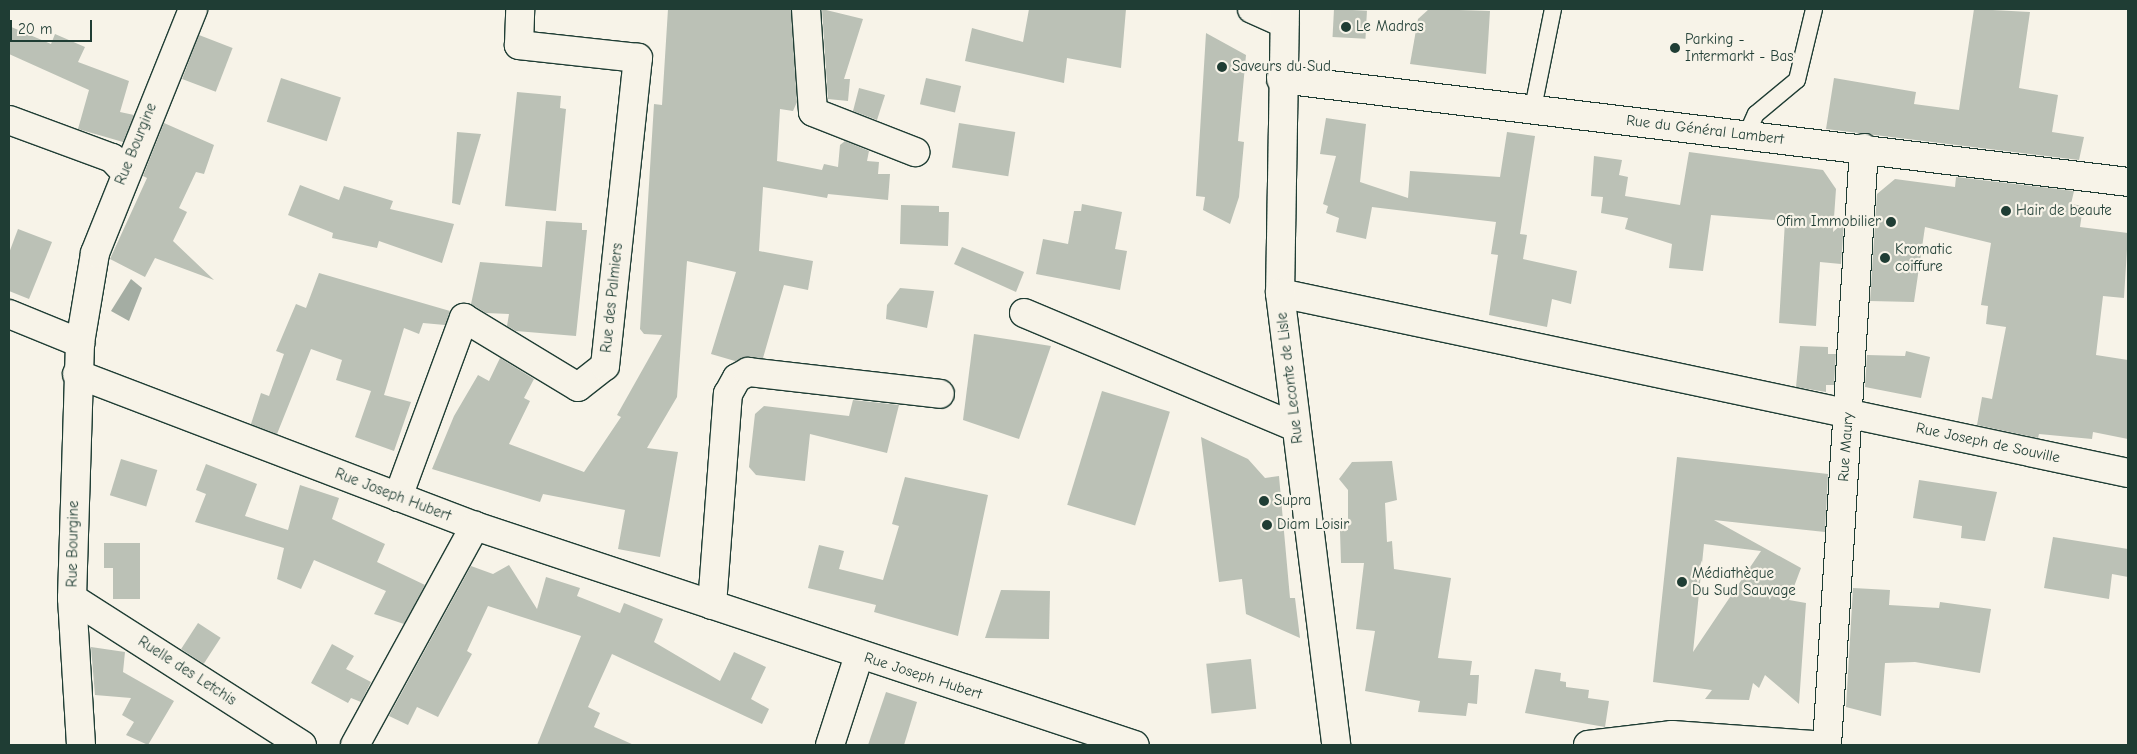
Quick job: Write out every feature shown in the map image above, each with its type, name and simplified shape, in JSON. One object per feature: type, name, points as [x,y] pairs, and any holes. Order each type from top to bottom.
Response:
[{"type":"street","name":"Rue Bourgine","points":[[81,745],[72,598],[77,374],[80,343],[95,253],[124,172],[193,9]]},
{"type":"street","name":"Rue des Palmiers","points":[[398,497],[464,318],[578,386],[605,366],[638,58],[519,45],[520,9]]},
{"type":"street","points":[[806,9],[813,112],[914,152]]},
{"type":"street","points":[[1252,9],[1284,16]]},
{"type":"street","name":"Rue Leconte de Lisle","points":[[1284,16],[1281,79],[1280,293],[1295,427],[1336,745]]},
{"type":"street","name":"Rue du Général Lambert","points":[[1281,79],[1533,108],[1746,136],[1864,148],[2128,182]]},
{"type":"street","points":[[9,120],[112,158],[124,172]]},
{"type":"street","name":"Rue Maury","points":[[1827,745],[1864,148]]},
{"type":"street","name":"Rue Joseph de Souville","points":[[1280,293],[2128,472]]},
{"type":"street","points":[[1024,313],[1295,427]]},
{"type":"street","points":[[9,314],[80,343]]},
{"type":"street","points":[[712,605],[728,394],[737,378],[748,372],[940,394]]},
{"type":"street","name":"Rue Joseph Hubert","points":[[77,374],[475,526],[858,655],[1135,745]]},
{"type":"street","points":[[355,745],[475,526]]},
{"type":"street","name":"Ruelle des Letchis","points":[[72,598],[302,745]]},
{"type":"street","points":[[830,745],[858,655]]},
{"type":"street","points":[[1588,745],[1672,735],[1813,745]]},
{"type":"lane","points":[[1533,108],[1553,9]]},
{"type":"lane","points":[[1746,136],[1756,114],[1796,80],[1814,9]]},
{"type":"shaded area","points":[[131,279],[142,288],[129,321],[111,311]]},
{"type":"building","points":[[668,9],[791,9],[797,102],[793,111],[780,109],[777,161],[822,170],[824,164],[838,167],[840,145],[845,141],[869,151],[867,161],[879,162],[878,174],[890,174],[888,200],[828,194],[827,198],[763,187],[759,251],[813,261],[808,290],[784,285],[763,358],[735,361],[711,354],[736,272],[687,261],[677,397],[647,448],[678,452],[660,557],[618,549],[625,510],[543,494],[540,502],[432,469],[454,416],[478,375],[489,381],[500,358],[534,379],[524,398],[530,401],[509,444],[584,472],[621,417],[617,415],[662,335],[644,334],[640,329],[654,104],[662,105]]},
{"type":"building","points":[[822,9],[863,19],[844,79],[850,79],[848,101],[828,99]]},
{"type":"building","points":[[1029,9],[1126,9],[1121,68],[1067,58],[1064,83],[965,61],[972,28],[1023,42]]},
{"type":"building","points":[[1334,9],[1367,11],[1365,39],[1333,37]]},
{"type":"building","points":[[1429,9],[1490,11],[1486,74],[1410,64],[1418,19]]},
{"type":"building","points":[[1974,9],[2030,12],[2019,88],[2058,95],[2052,132],[2084,137],[2079,160],[1826,129],[1834,78],[1916,92],[1914,104],[1959,110]]},
{"type":"building","points":[[9,26],[51,44],[55,34],[85,47],[78,62],[129,81],[120,112],[134,115],[123,142],[78,129],[89,90],[9,54]]},
{"type":"building","points":[[1206,33],[1246,55],[1238,141],[1244,142],[1239,197],[1230,224],[1203,210],[1205,197],[1196,196]]},
{"type":"building","points":[[199,35],[233,48],[216,92],[182,79]]},
{"type":"building","points":[[281,78],[341,97],[327,141],[267,122]]},
{"type":"building","points":[[926,78],[961,86],[955,112],[920,104]]},
{"type":"building","points":[[859,88],[885,95],[877,120],[853,111]]},
{"type":"building","points":[[517,92],[561,96],[560,108],[566,109],[556,211],[505,206]]},
{"type":"building","points":[[1326,118],[1366,124],[1360,182],[1408,198],[1410,171],[1500,177],[1507,132],[1535,136],[1520,234],[1527,235],[1523,259],[1577,271],[1571,304],[1552,299],[1547,327],[1489,315],[1498,255],[1491,254],[1496,222],[1372,207],[1366,239],[1336,232],[1339,218],[1326,213],[1328,206],[1323,204],[1336,156],[1320,154]]},
{"type":"building","points":[[164,123],[214,145],[204,174],[196,172],[179,208],[187,212],[173,241],[214,280],[155,258],[145,277],[110,259],[147,178],[143,176]]},
{"type":"building","points":[[959,123],[1015,132],[1008,176],[952,167]]},
{"type":"building","points":[[457,132],[481,134],[460,205],[452,203]]},
{"type":"building","points":[[1689,152],[1823,170],[1836,189],[1833,232],[1844,222],[1841,264],[1820,262],[1816,326],[1779,323],[1785,221],[1711,215],[1703,271],[1669,268],[1672,244],[1625,229],[1628,218],[1601,213],[1603,197],[1591,196],[1594,156],[1622,160],[1619,175],[1628,177],[1625,196],[1680,205]]},
{"type":"building","points":[[1956,177],[2074,191],[2071,204],[2083,206],[2080,227],[2128,233],[2124,298],[2103,296],[2096,355],[2128,360],[2128,439],[2093,432],[2092,439],[2039,434],[2038,438],[1977,425],[1982,397],[1992,399],[2006,327],[1986,324],[1988,306],[1981,305],[1991,243],[1925,227],[1914,302],[1870,301],[1877,194],[1895,179],[1955,187]]},
{"type":"building","points":[[300,185],[339,200],[344,186],[393,201],[390,209],[454,224],[442,263],[379,241],[377,248],[332,238],[333,233],[288,215]]},
{"type":"building","points":[[1082,204],[1122,212],[1115,249],[1127,251],[1120,290],[1036,274],[1043,239],[1068,244],[1074,211],[1081,211]]},
{"type":"building","points":[[901,205],[939,206],[939,212],[949,212],[948,246],[900,244]]},
{"type":"building","points":[[546,221],[582,223],[582,230],[587,230],[576,336],[516,331],[507,326],[509,314],[486,313],[471,304],[480,262],[542,267]]},
{"type":"building","points":[[18,229],[52,242],[29,299],[9,291],[9,253]]},
{"type":"building","points":[[962,247],[1024,272],[1016,292],[954,264]]},
{"type":"building","points":[[319,273],[450,311],[445,325],[423,323],[419,334],[404,328],[384,395],[411,402],[394,451],[355,437],[371,391],[336,380],[342,360],[311,349],[277,434],[251,424],[261,393],[269,396],[284,354],[276,351],[296,304],[306,308]]},
{"type":"building","points":[[900,288],[934,291],[927,328],[886,319],[887,305]]},
{"type":"building","points":[[974,334],[1051,346],[1019,439],[963,420]]},
{"type":"building","points":[[1800,346],[1828,347],[1828,354],[1836,354],[1834,385],[1826,385],[1826,392],[1796,387]]},
{"type":"building","points":[[1906,351],[1930,357],[1921,398],[1865,387],[1867,355],[1905,356]]},
{"type":"building","points":[[1102,391],[1170,412],[1135,526],[1067,505]]},
{"type":"building","points":[[853,400],[899,405],[887,453],[810,434],[805,481],[756,475],[749,467],[755,414],[764,406],[849,416]]},
{"type":"building","points":[[1201,437],[1248,459],[1265,478],[1279,476],[1290,598],[1295,598],[1300,638],[1246,614],[1242,579],[1219,582]]},
{"type":"building","name":"Médiathèque Du Sud Sauvage","points":[[1677,457],[1828,474],[1825,532],[1714,520],[1801,568],[1789,600],[1806,603],[1799,704],[1765,675],[1759,688],[1753,683],[1749,700],[1705,699],[1712,690],[1653,682]],"holes":[[[1704,544],[1761,551],[1693,652]]]},
{"type":"building","points":[[121,459],[157,470],[146,506],[110,495]]},
{"type":"building","points":[[1392,461],[1397,500],[1385,503],[1387,542],[1392,541],[1394,569],[1451,578],[1438,658],[1472,661],[1470,675],[1479,675],[1477,704],[1468,703],[1466,716],[1418,712],[1420,701],[1365,691],[1375,631],[1356,629],[1364,563],[1341,563],[1340,531],[1348,530],[1348,490],[1339,479],[1352,462]]},
{"type":"building","points":[[206,464],[257,484],[245,516],[288,530],[300,485],[339,498],[332,519],[385,544],[377,562],[425,585],[404,624],[374,614],[386,591],[314,560],[301,589],[277,579],[284,548],[195,522],[206,494],[196,490]]},
{"type":"building","points":[[905,477],[988,495],[958,636],[874,612],[876,605],[808,588],[819,545],[844,551],[839,569],[883,580],[899,526],[892,524]]},
{"type":"building","points":[[1919,480],[1997,492],[1985,541],[1961,538],[1962,526],[1913,518]]},
{"type":"building","points":[[2053,537],[2128,549],[2128,577],[2112,574],[2109,599],[2044,588]]},
{"type":"building","points":[[104,543],[140,543],[140,599],[113,599],[113,568],[104,568]]},
{"type":"building","points":[[509,565],[537,609],[546,577],[580,588],[577,596],[620,613],[624,603],[663,619],[654,642],[720,681],[734,652],[766,667],[751,699],[769,709],[762,724],[612,654],[588,707],[600,713],[594,727],[634,745],[537,745],[581,636],[488,606],[467,651],[472,654],[438,717],[417,707],[408,725],[389,716],[471,566],[493,574]]},
{"type":"building","points":[[1853,588],[1890,590],[1889,605],[1939,608],[1940,602],[1991,609],[1980,673],[1915,662],[1885,663],[1881,716],[1846,707]]},
{"type":"building","points":[[1001,590],[1050,591],[1049,639],[985,638]]},
{"type":"building","points":[[198,623],[221,638],[204,664],[181,649]]},
{"type":"building","points":[[332,644],[354,656],[346,669],[371,682],[361,702],[351,698],[348,703],[311,683]]},
{"type":"building","points":[[91,647],[125,652],[123,672],[174,701],[148,745],[126,735],[134,722],[122,715],[131,698],[95,695]]},
{"type":"building","points":[[1251,659],[1256,709],[1211,713],[1206,664]]},
{"type":"building","points":[[1535,669],[1561,673],[1560,681],[1566,682],[1566,687],[1589,690],[1588,698],[1609,701],[1605,727],[1525,713]]},
{"type":"building","points":[[886,692],[917,702],[904,745],[868,745]]},
{"type":"place","name":"Le Madras","points":[[1346,27]]},
{"type":"place","name":"Parking - Intermarkt - Bas","points":[[1675,48]]},
{"type":"place","name":"Saveurs du Sud","points":[[1222,67]]},
{"type":"place","name":"Hair de beaute","points":[[2006,211]]},
{"type":"place","name":"Ofim Immobilier","points":[[1891,222]]},
{"type":"place","name":"Kromatic coiffure","points":[[1885,258]]},
{"type":"place","name":"Supra","points":[[1264,501]]},
{"type":"place","name":"Diam Loisir","points":[[1267,525]]},
{"type":"place","name":"Médiathèque Du Sud Sauvage","points":[[1682,582]]}]
